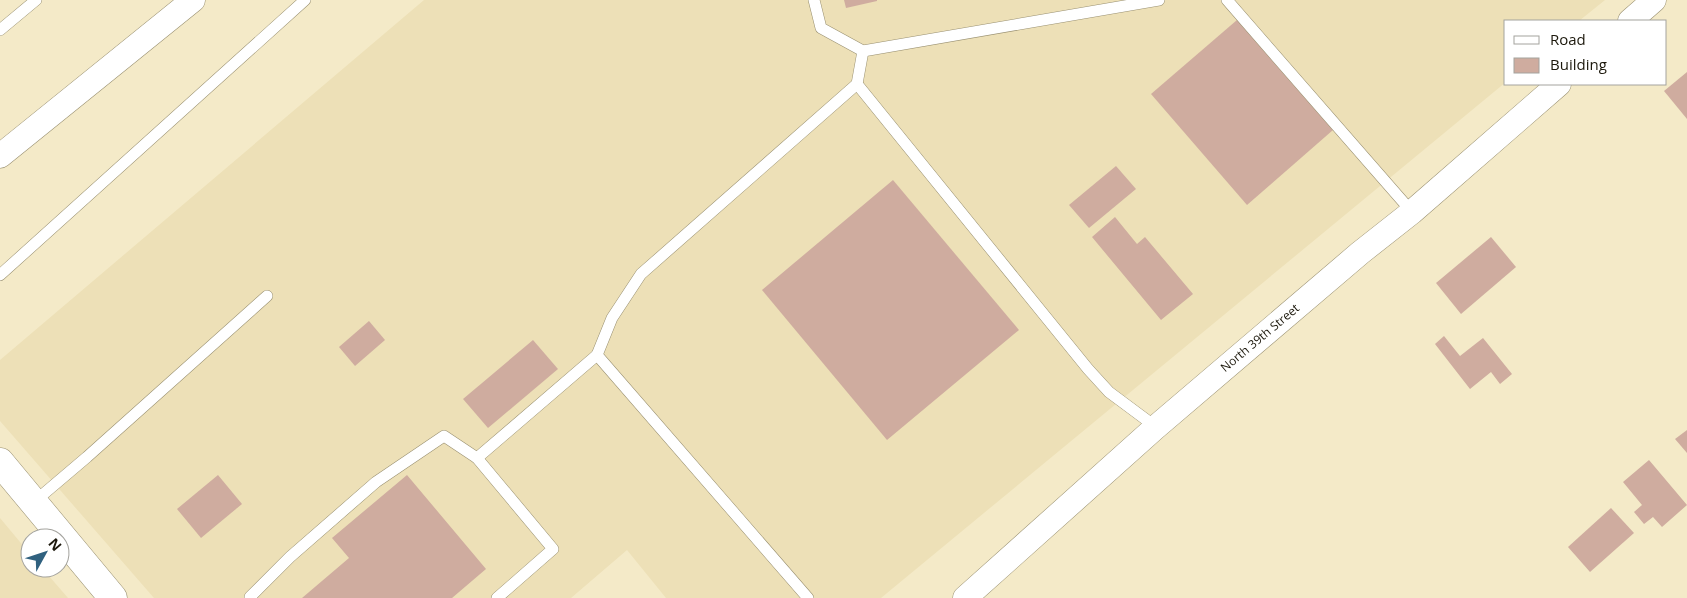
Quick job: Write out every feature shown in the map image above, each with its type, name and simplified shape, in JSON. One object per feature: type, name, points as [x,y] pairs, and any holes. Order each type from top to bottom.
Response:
[{"type":"street","points":[[0,156],[193,0]]},
{"type":"street","points":[[1631,20],[1654,0]]},
{"type":"street","name":"North 39th Street","points":[[965,598],[1156,427],[1360,253],[1412,212],[1557,85]]},
{"type":"street","points":[[0,462],[113,598]]},
{"type":"lane","points":[[0,30],[36,0]]},
{"type":"lane","points":[[0,274],[305,0]]},
{"type":"lane","points":[[814,0],[821,28],[863,51],[1159,0]]},
{"type":"lane","points":[[1227,0],[1412,212]]},
{"type":"lane","points":[[477,458],[598,355],[612,318],[641,274],[857,84],[863,51]]},
{"type":"lane","points":[[857,84],[1088,369],[1109,392],[1156,427]]},
{"type":"lane","points":[[34,502],[88,457],[266,296]]},
{"type":"lane","points":[[598,355],[808,598]]},
{"type":"lane","points":[[251,598],[290,557],[376,482],[444,436],[477,458],[553,549],[497,598]]},
{"type":"shaded area","points":[[424,0],[1605,0],[1580,20],[1504,20],[1504,84],[881,598],[666,598],[627,550],[571,598],[154,598],[0,421],[0,360]]},
{"type":"shaded area","points":[[0,518],[20,542],[20,578],[51,578],[68,598],[0,598]]},
{"type":"building","points":[[844,0],[877,0],[877,1],[846,8]]},
{"type":"building","points":[[1237,20],[1333,130],[1247,205],[1151,94]]},
{"type":"building","points":[[1687,72],[1687,119],[1664,91]]},
{"type":"building","points":[[1116,166],[1136,189],[1089,228],[1069,205]]},
{"type":"building","points":[[893,180],[1019,330],[887,440],[762,290]]},
{"type":"building","points":[[1115,217],[1137,244],[1145,237],[1193,294],[1161,320],[1092,237]]},
{"type":"building","points":[[1491,237],[1516,267],[1461,314],[1436,283]]},
{"type":"building","points":[[369,321],[385,340],[355,366],[339,347]]},
{"type":"building","points":[[1444,336],[1460,356],[1483,338],[1512,374],[1500,384],[1491,372],[1470,389],[1435,344]]},
{"type":"building","points":[[533,340],[558,369],[488,428],[463,399]]},
{"type":"building","points":[[1687,430],[1687,453],[1675,439]]},
{"type":"building","points":[[1649,460],[1687,505],[1662,527],[1653,517],[1644,524],[1634,512],[1642,505],[1623,482]]},
{"type":"building","points":[[218,475],[242,504],[201,538],[177,509]]},
{"type":"building","points":[[407,475],[486,569],[452,598],[302,598],[349,558],[332,538]]},
{"type":"building","points":[[1611,508],[1634,533],[1590,572],[1568,547]]}]
